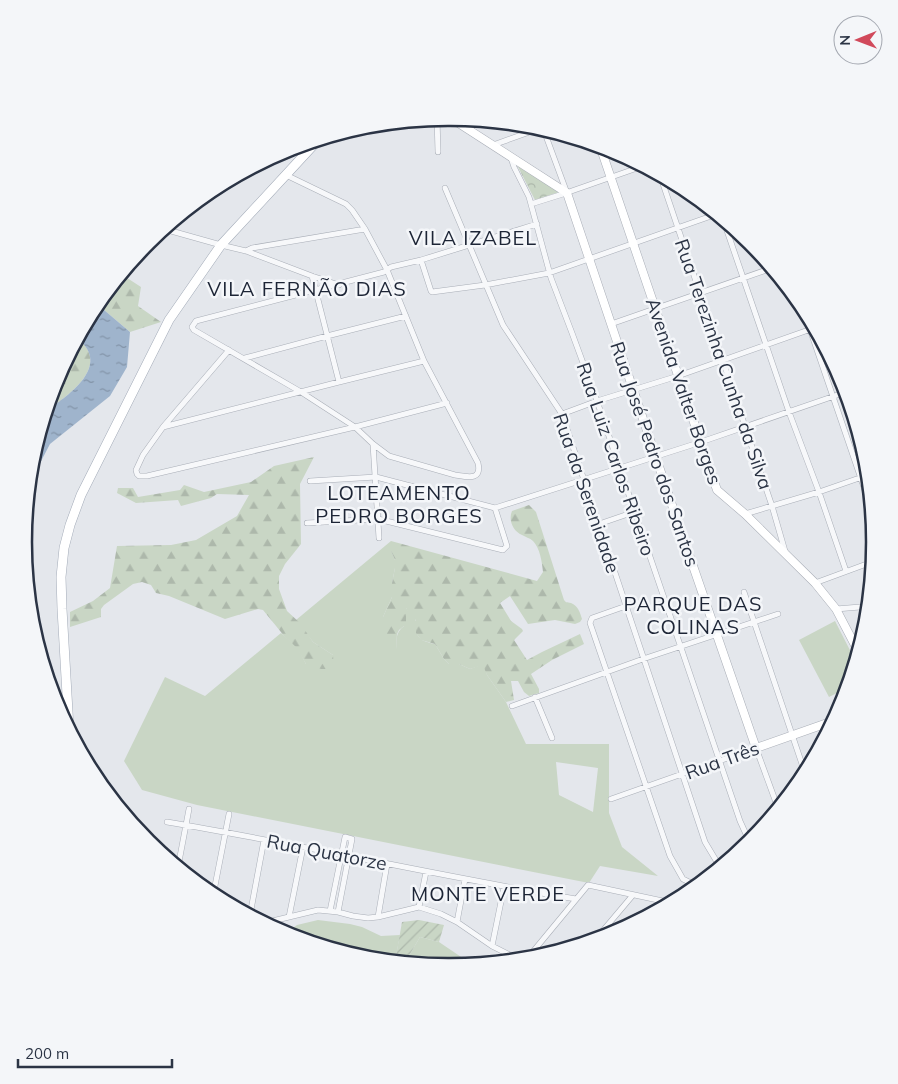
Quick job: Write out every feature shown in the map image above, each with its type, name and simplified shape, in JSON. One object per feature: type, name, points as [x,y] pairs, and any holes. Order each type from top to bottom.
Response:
[{"type":"main road","points":[[68,710],[61,576],[64,548],[81,495],[169,320],[221,245],[309,150]]},
{"type":"street","points":[[437,125],[438,152]]},
{"type":"street","points":[[462,125],[567,193]]},
{"type":"street","points":[[493,145],[527,133]]},
{"type":"street","name":"Rua José Pedro dos Santos","points":[[546,137],[567,193],[775,801]]},
{"type":"street","name":"Avenida Valter Borges","points":[[603,155],[717,490],[745,514],[815,583],[836,608],[853,641]]},
{"type":"street","name":"Rua Luiz Carlos Ribeiro","points":[[511,158],[532,204],[549,273],[597,401],[719,761],[746,835]]},
{"type":"street","points":[[532,204],[635,169]]},
{"type":"street","points":[[286,175],[346,204],[365,229],[387,270],[424,361],[478,463],[478,474],[472,476],[455,475],[391,458],[355,427],[301,392],[194,330],[192,327],[196,321],[339,285],[384,272],[387,270],[391,267],[469,246],[537,224]]},
{"type":"street","name":"Rua Terezinha Cunha da Silva","points":[[663,185],[772,506],[785,554]]},
{"type":"street","name":"Rua da Serenidade","points":[[445,188],[502,325],[562,414],[705,842],[716,861]]},
{"type":"street","points":[[421,260],[432,292],[485,285],[549,273],[709,217]]},
{"type":"street","points":[[246,251],[252,248],[365,229]]},
{"type":"street","points":[[172,231],[246,251],[339,285]]},
{"type":"street","points":[[727,232],[846,572]]},
{"type":"street","points":[[611,324],[765,271]]},
{"type":"street","points":[[312,276],[339,382]]},
{"type":"street","points":[[244,358],[406,316]]},
{"type":"street","points":[[562,414],[808,331]]},
{"type":"street","points":[[818,348],[832,397],[859,471]]},
{"type":"street","points":[[229,350],[163,427],[143,455],[137,467],[137,474],[139,476],[148,476],[355,427],[447,403]]},
{"type":"street","points":[[163,427],[424,361]]},
{"type":"street","points":[[310,481],[376,477],[495,508],[701,442],[838,395]]},
{"type":"street","points":[[373,444],[379,538]]},
{"type":"street","points":[[745,514],[819,492],[860,477]]},
{"type":"street","points":[[307,523],[378,519],[503,550],[507,546],[495,508]]},
{"type":"street","points":[[599,524],[634,512]]},
{"type":"street","points":[[815,583],[865,565]]},
{"type":"street","points":[[744,592],[802,762]]},
{"type":"street","points":[[626,606],[591,620],[670,856],[683,879],[689,882]]},
{"type":"street","points":[[836,608],[860,606]]},
{"type":"street","points":[[512,706],[680,646],[778,614]]},
{"type":"street","points":[[535,698],[552,738]]},
{"type":"street","name":"Rua Três","points":[[611,799],[823,725]]},
{"type":"street","points":[[179,859],[189,809]]},
{"type":"street","points":[[215,886],[229,814]]},
{"type":"street","name":"Rua Quatorze","points":[[167,822],[504,887],[576,899]]},
{"type":"street","points":[[330,910],[345,837],[352,839],[338,912]]},
{"type":"street","points":[[251,909],[264,840]]},
{"type":"street","points":[[289,917],[302,847]]},
{"type":"street","points":[[378,917],[387,864]]},
{"type":"street","points":[[419,907],[426,872]]},
{"type":"street","points":[[457,922],[465,879]]},
{"type":"street","points":[[535,949],[588,886],[661,901]]},
{"type":"street","points":[[492,946],[504,887]]},
{"type":"street","points":[[605,928],[633,895]]},
{"type":"street","points":[[275,920],[318,910],[330,910],[368,918],[419,907],[441,914],[457,922],[492,946],[508,954]]},
{"type":"green space","points":[[517,165],[559,192],[535,200]]},
{"type":"green space","points":[[127,278],[141,287],[138,306],[161,322],[130,332],[104,310]]},
{"type":"green space","points":[[83,344],[87,349],[90,359],[89,369],[84,379],[57,403]]},
{"type":"green space","points":[[314,457],[300,484],[301,544],[285,564],[279,576],[279,589],[287,611],[300,623],[313,642],[333,655],[334,669],[321,669],[306,664],[296,647],[285,637],[263,610],[258,609],[225,619],[169,596],[156,593],[151,585],[142,582],[133,584],[104,605],[101,609],[101,617],[70,627],[70,612],[93,601],[110,588],[117,546],[171,545],[196,540],[237,516],[249,495],[217,494],[211,498],[181,506],[178,500],[136,503],[117,493],[118,488],[133,488],[138,497],[180,490],[184,485],[204,492],[251,482],[274,466]]},
{"type":"green space","points":[[529,505],[536,512],[564,600],[575,606],[582,619],[575,624],[555,620],[528,624],[510,596],[500,603],[511,621],[523,631],[514,640],[527,660],[580,634],[584,644],[552,660],[531,674],[539,689],[539,693],[529,696],[524,692],[518,681],[511,681],[514,700],[506,702],[487,675],[483,665],[470,669],[459,664],[449,664],[435,644],[421,640],[416,633],[416,620],[411,618],[406,608],[406,622],[397,634],[396,649],[394,651],[386,648],[381,636],[383,617],[392,597],[395,560],[391,551],[391,541],[537,581],[543,572],[537,547],[532,540],[516,531],[512,525],[511,518],[512,511]]},
{"type":"green space","points":[[391,541],[391,551],[395,560],[392,597],[383,617],[396,649],[398,634],[404,626],[405,607],[416,621],[418,636],[425,641],[435,644],[449,664],[459,664],[470,669],[483,664],[485,666],[487,675],[506,702],[526,744],[609,744],[609,813],[622,847],[658,876],[600,866],[589,883],[197,805],[142,790],[124,761],[165,677],[205,696],[281,633],[297,647],[306,664],[333,655],[313,642],[296,620]],"holes":[[[556,762],[598,768],[593,812],[559,795]]]},
{"type":"green space","points":[[835,621],[851,651],[837,693],[829,697],[799,640]]},
{"type":"green space","points":[[318,920],[362,927],[381,936],[400,935],[396,955],[341,944],[293,928],[297,925]]},
{"type":"green space","points":[[419,920],[444,925],[439,942],[420,937],[409,957],[396,955],[402,922]]},
{"type":"green space","points":[[420,937],[439,942],[463,958],[422,958],[409,957]]},
{"type":"water","points":[[104,310],[130,332],[127,367],[110,396],[50,444],[41,461],[57,403],[76,388],[84,379],[89,369],[90,359],[87,349],[83,344]]},
{"type":"district","name":"VILA IZABEL","points":[[473,237]]},
{"type":"district","name":"VILA FERNÃO DIAS","points":[[307,288]]},
{"type":"district","name":"LOTEAMENTO PEDRO BORGES","points":[[399,504]]},
{"type":"district","name":"PARQUE DAS COLINAS","points":[[693,614]]},
{"type":"district","name":"MONTE VERDE","points":[[488,893]]}]
